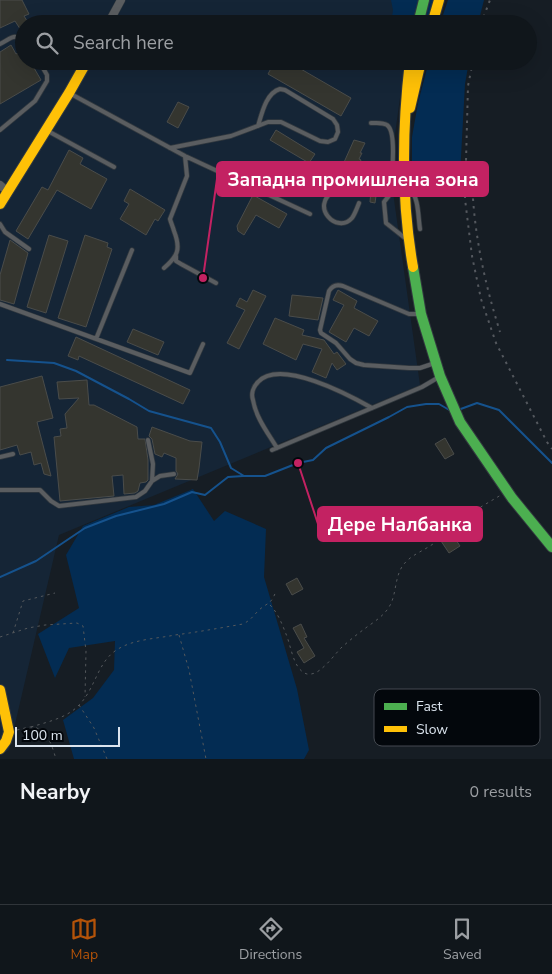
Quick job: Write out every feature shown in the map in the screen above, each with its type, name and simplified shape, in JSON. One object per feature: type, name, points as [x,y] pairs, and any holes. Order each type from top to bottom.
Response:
[{"type":"street","points":[[113,15],[121,0]]},
{"type":"street","points":[[420,15],[424,0]]},
{"type":"street","points":[[435,15],[439,0]]},
{"type":"street","points":[[0,204],[4,188],[46,130],[82,70]]},
{"type":"street","points":[[409,70],[406,94],[404,176],[396,185],[421,314],[440,376],[460,422],[507,491],[552,547]]},
{"type":"street","points":[[405,126],[420,70]]},
{"type":"street","points":[[0,690],[9,732],[6,741],[0,749]]},
{"type":"lane","points":[[0,44],[15,37]]},
{"type":"lane","points":[[0,130],[35,101],[47,81],[43,70]]},
{"type":"lane","points":[[170,148],[231,136],[258,126],[268,122],[281,122],[324,142],[335,139],[338,132],[337,124],[332,119],[280,89],[273,92],[264,106],[258,126]]},
{"type":"lane","points":[[68,93],[185,156],[310,214]]},
{"type":"lane","points":[[371,123],[384,123],[391,128],[393,168],[396,185],[384,202],[386,222],[408,241]]},
{"type":"lane","points":[[46,130],[114,167]]},
{"type":"lane","points":[[185,156],[187,176],[170,219],[177,239],[176,260],[216,283]]},
{"type":"lane","points":[[339,174],[356,180],[378,173],[396,185]]},
{"type":"lane","points":[[359,203],[352,217],[346,221],[336,222],[328,217],[325,212],[324,206],[327,197],[334,191],[396,185],[413,191],[420,229]]},
{"type":"lane","points":[[0,224],[5,232],[29,249]]},
{"type":"lane","points":[[96,339],[132,250]]},
{"type":"lane","points":[[164,268],[176,256]]},
{"type":"lane","points":[[421,314],[409,314],[344,286],[337,285],[328,291],[320,330],[321,333],[336,343],[356,363],[409,368],[420,368],[436,363]]},
{"type":"lane","points":[[0,304],[190,373],[203,344]]},
{"type":"lane","points":[[277,448],[261,422],[253,400],[252,395],[255,386],[262,378],[289,375],[318,382],[372,408]]},
{"type":"lane","points":[[272,450],[422,386],[440,376]]},
{"type":"lane","points":[[148,440],[154,464],[152,481]]},
{"type":"lane","points":[[0,456],[14,454]]},
{"type":"lane","points":[[0,490],[40,490],[59,506],[136,498],[145,491],[152,481],[160,476],[174,474]]},
{"type":"path","points":[[430,537],[507,491]]},
{"type":"path","points":[[269,604],[276,610],[299,669],[306,674],[314,673],[322,669],[341,648],[388,609],[392,602],[397,578],[402,566],[411,557],[440,539],[446,528]]},
{"type":"path","points":[[9,732],[31,727],[70,712],[85,697],[101,667],[116,650],[138,642],[243,624],[250,620],[261,608],[269,604],[276,591]]},
{"type":"path","points":[[13,634],[23,601],[54,593]]},
{"type":"path","points":[[0,637],[45,625],[77,623],[83,626],[86,651],[85,697]]},
{"type":"path","points":[[179,635],[189,670],[206,759]]},
{"type":"path","points":[[79,705],[94,728],[107,759]]},
{"type":"path","points":[[31,727],[40,729],[47,735],[56,759]]},
{"type":"shaded area","points":[[0,0],[419,0],[415,15],[15,15],[15,70],[404,70],[390,171],[420,385],[59,535],[9,750],[0,755]]},
{"type":"shaded area","points":[[391,0],[419,0],[415,15],[392,15]]},
{"type":"shaded area","points":[[424,0],[439,0],[435,15],[420,15]]},
{"type":"shaded area","points":[[448,0],[484,0],[480,15],[443,15]]},
{"type":"shaded area","points":[[427,70],[467,70],[460,175],[431,179],[412,171],[412,137]]},
{"type":"shaded area","points":[[193,489],[214,521],[225,511],[266,529],[264,577],[297,689],[309,750],[304,759],[74,759],[63,720],[93,698],[114,670],[115,641],[69,648],[55,678],[38,634],[79,608],[66,555],[83,526],[129,507],[154,505]]},
{"type":"building","points":[[0,0],[22,0],[29,14],[15,15],[15,21],[0,28]]},
{"type":"building","points":[[11,45],[15,52],[15,70],[35,70],[41,80],[0,104],[0,52]]},
{"type":"building","points":[[270,70],[303,70],[351,98],[341,116],[268,74]]},
{"type":"building","points":[[178,102],[189,107],[178,128],[167,122]]},
{"type":"building","points":[[276,130],[315,154],[309,163],[270,140]]},
{"type":"building","points":[[354,140],[365,143],[360,153],[362,153],[359,159],[361,160],[356,176],[341,169]]},
{"type":"building","points":[[69,150],[83,158],[80,164],[107,179],[91,209],[57,190],[28,239],[16,231],[42,187],[48,190]]},
{"type":"building","points":[[130,189],[165,210],[158,221],[155,219],[146,235],[120,219],[129,204],[124,201]]},
{"type":"building","points":[[377,189],[375,203],[370,202],[371,190]]},
{"type":"building","points":[[253,195],[287,214],[279,228],[256,215],[244,235],[238,231],[237,226]]},
{"type":"building","points":[[49,235],[68,241],[46,313],[27,307]]},
{"type":"building","points":[[85,235],[108,243],[107,247],[112,249],[86,327],[58,318]]},
{"type":"building","points":[[10,240],[28,253],[14,304],[0,300],[0,275]]},
{"type":"building","points":[[253,290],[266,296],[239,349],[227,343],[245,310],[236,306],[240,298],[247,302]]},
{"type":"building","points":[[338,290],[357,301],[354,308],[378,321],[369,336],[354,328],[346,342],[329,332],[344,305],[333,300]]},
{"type":"building","points":[[292,295],[323,298],[318,320],[289,316]]},
{"type":"building","points":[[275,318],[304,330],[302,335],[324,340],[334,354],[337,352],[346,364],[337,370],[332,363],[326,378],[312,372],[322,349],[303,344],[296,360],[263,344]]},
{"type":"building","points":[[133,329],[164,342],[158,355],[127,342]]},
{"type":"building","points":[[76,337],[190,390],[183,404],[79,356],[78,360],[68,356]]},
{"type":"building","points":[[42,376],[53,418],[37,422],[51,476],[44,474],[41,463],[34,465],[31,452],[20,455],[17,445],[0,450],[0,387]]},
{"type":"building","points":[[87,380],[89,405],[94,405],[137,427],[138,439],[145,439],[148,480],[140,483],[138,491],[135,493],[124,494],[123,475],[112,476],[114,496],[60,501],[54,437],[61,436],[60,429],[67,428],[65,414],[79,398],[59,399],[57,382]]},
{"type":"building","points":[[152,427],[190,441],[202,442],[197,480],[175,479],[178,474],[176,471],[176,458],[164,453],[162,457],[155,454],[152,439],[149,436]]},
{"type":"building","points":[[445,438],[454,454],[445,459],[435,444]]},
{"type":"building","points":[[452,534],[460,546],[449,553],[441,541]]},
{"type":"building","points":[[297,578],[303,589],[292,595],[286,584]]},
{"type":"building","points":[[301,624],[307,637],[304,638],[315,656],[304,663],[297,652],[304,648],[293,628]]},
{"type":"waterway","points":[[7,360],[54,363],[76,371],[149,411],[211,428],[220,442],[231,468],[244,476],[265,476],[298,463],[313,460],[326,448],[407,407],[439,404],[451,411]]},
{"type":"waterway","points":[[458,410],[477,403],[499,410],[552,463]]},
{"type":"waterway","points":[[0,577],[36,561],[85,528],[116,516],[164,504],[192,492],[205,495],[228,477],[243,476]]},
{"type":"railway","points":[[484,15],[490,0]]},
{"type":"railway","points":[[471,70],[468,86],[465,199],[472,256],[481,299],[496,343],[552,449]]},
{"type":"railway","points":[[472,176],[480,255],[500,332]]},
{"type":"traffic: fast","points":[[420,15],[424,0]]},
{"type":"traffic: fast","points":[[413,267],[421,314],[440,376],[460,422],[512,498],[552,547]]},
{"type":"traffic: slow","points":[[435,15],[439,0]]},
{"type":"traffic: slow","points":[[0,204],[82,70]]},
{"type":"traffic: slow","points":[[409,70],[405,112],[404,164],[406,216],[413,267]]},
{"type":"traffic: slow","points":[[410,108],[419,70]]},
{"type":"traffic: slow","points":[[0,690],[9,732],[6,741],[0,749]]},
{"type":"place","name":"Западна промишлена зона","points":[[203,278]]},
{"type":"place","name":"Дере Налбанка","points":[[298,463]]}]
